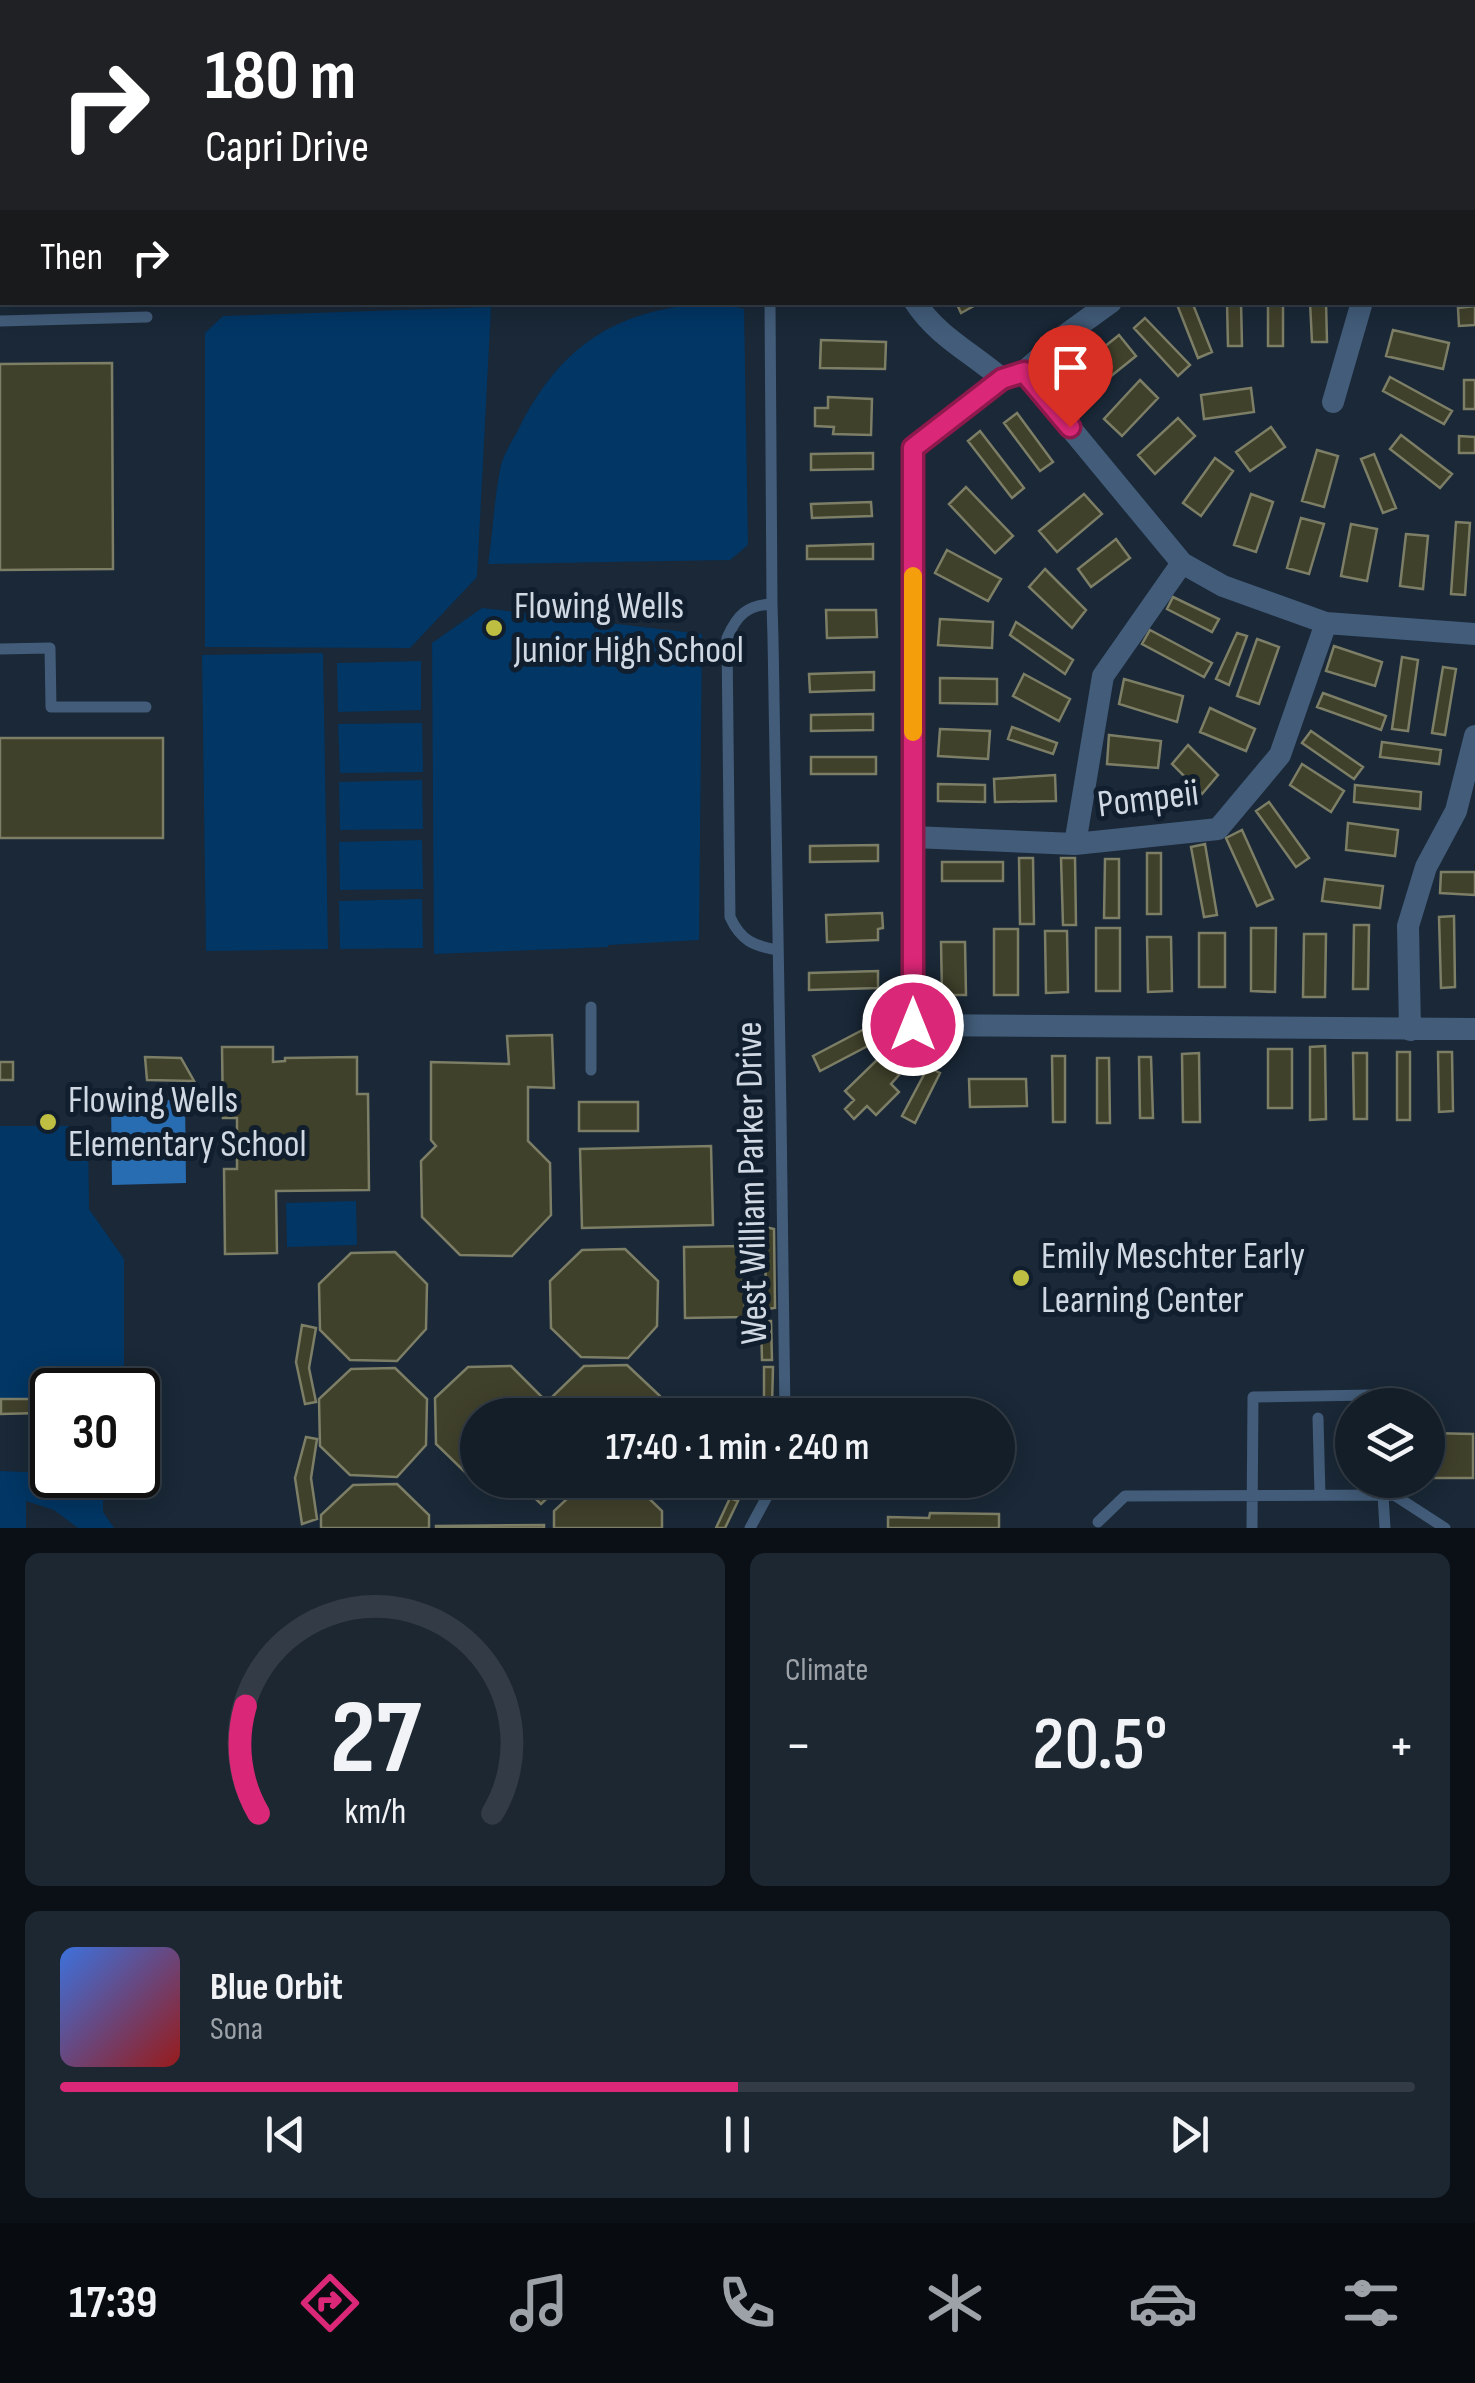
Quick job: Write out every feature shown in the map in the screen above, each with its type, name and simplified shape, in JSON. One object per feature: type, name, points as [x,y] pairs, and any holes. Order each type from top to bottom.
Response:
[{"type":"street","points":[[917,305],[942,334],[1013,376],[1182,563],[1223,586],[1326,623],[1475,634]]},
{"type":"street","points":[[1107,305],[913,448],[913,1025],[1475,1029]]},
{"type":"street","points":[[1333,402],[1361,305]]},
{"type":"street","points":[[1075,844],[1103,676],[1182,563]]},
{"type":"street","name":"Pompeii","points":[[913,837],[1075,844],[1218,829],[1280,755],[1326,623]]},
{"type":"street","points":[[1410,1030],[1408,926],[1426,867],[1466,814],[1475,736]]},
{"type":"lane","name":"West William Parker Drive","points":[[770,305],[785,1398]]},
{"type":"lane","points":[[0,321],[147,317]]},
{"type":"lane","points":[[772,604],[755,605],[736,618],[727,638],[730,917],[738,934],[754,946],[778,950]]},
{"type":"lane","points":[[0,649],[50,648],[51,707],[146,708]]},
{"type":"lane","points":[[591,1007],[592,1070]]},
{"type":"lane","points":[[1252,1528],[1253,1397],[1335,1396]]},
{"type":"lane","points":[[1318,1418],[1320,1495]]},
{"type":"lane","points":[[1098,1522],[1125,1496],[1335,1495]]},
{"type":"lane","points":[[750,1528],[766,1498]]},
{"type":"lane","points":[[1383,1498],[1385,1528]]},
{"type":"lane","points":[[1399,1498],[1445,1528]]},
{"type":"shaded area","points":[[726,305],[744,309],[748,545],[730,560],[488,564],[503,460],[538,395],[557,370],[600,334],[625,321],[683,306]]},
{"type":"shaded area","points":[[491,307],[477,577],[410,648],[205,647],[205,333],[223,316]]},
{"type":"shaded area","points":[[482,608],[702,634],[699,940],[434,954],[432,643]]},
{"type":"shaded area","points":[[323,653],[328,949],[206,951],[202,655]]},
{"type":"shaded area","points":[[421,661],[421,710],[338,712],[337,663]]},
{"type":"shaded area","points":[[422,723],[423,772],[340,773],[338,724]]},
{"type":"shaded area","points":[[422,780],[423,829],[340,830],[339,782]]},
{"type":"shaded area","points":[[422,840],[423,889],[340,890],[339,842]]},
{"type":"shaded area","points":[[422,899],[423,948],[340,949],[339,901]]},
{"type":"shaded area","points":[[111,1100],[185,1100],[186,1183],[112,1185]]},
{"type":"shaded area","points":[[0,1126],[88,1126],[89,1209],[124,1259],[124,1368],[30,1368],[30,1399],[0,1399]]},
{"type":"shaded area","points":[[356,1201],[357,1245],[287,1247],[286,1203]]},
{"type":"shaded area","points":[[0,1471],[30,1472],[30,1498],[103,1498],[103,1512],[114,1528],[78,1528],[54,1510],[26,1501],[26,1528],[0,1528]]},
{"type":"building","points":[[957,305],[976,305],[961,313]]},
{"type":"building","points":[[1177,305],[1193,305],[1212,352],[1198,358]]},
{"type":"building","points":[[1227,305],[1241,305],[1242,346],[1228,346]]},
{"type":"building","points":[[1268,305],[1283,305],[1283,346],[1268,346]]},
{"type":"building","points":[[1310,305],[1326,305],[1327,342],[1312,342]]},
{"type":"building","points":[[1475,306],[1475,325],[1459,326],[1458,308]]},
{"type":"building","points":[[1145,318],[1190,365],[1178,376],[1134,328]]},
{"type":"building","points":[[1393,330],[1449,343],[1443,369],[1386,356]]},
{"type":"building","points":[[1119,335],[1136,356],[1090,393],[1073,372]]},
{"type":"building","points":[[821,340],[886,342],[885,369],[820,368]]},
{"type":"building","points":[[112,363],[113,569],[0,570],[0,364]]},
{"type":"building","points":[[1390,377],[1452,411],[1444,424],[1383,391]]},
{"type":"building","points":[[1140,380],[1158,398],[1122,436],[1104,419]]},
{"type":"building","points":[[1464,380],[1475,380],[1475,409],[1464,409]]},
{"type":"building","points":[[1251,388],[1254,412],[1204,419],[1201,395]]},
{"type":"building","points":[[828,397],[872,399],[871,435],[833,434],[834,427],[815,426],[815,408],[828,408]]},
{"type":"building","points":[[1017,413],[1053,462],[1040,471],[1004,423]]},
{"type":"building","points":[[1178,418],[1195,436],[1155,474],[1138,455]]},
{"type":"building","points":[[1271,427],[1285,447],[1250,471],[1236,452]]},
{"type":"building","points":[[980,431],[1024,488],[1012,498],[968,441]]},
{"type":"building","points":[[1401,435],[1452,474],[1440,488],[1390,449]]},
{"type":"building","points":[[1459,436],[1475,437],[1475,453],[1459,453]]},
{"type":"building","points":[[1317,450],[1338,456],[1324,507],[1302,501]]},
{"type":"building","points":[[873,453],[873,469],[811,470],[811,454]]},
{"type":"building","points":[[1374,454],[1396,508],[1383,513],[1361,459]]},
{"type":"building","points":[[1215,458],[1233,471],[1201,516],[1183,503]]},
{"type":"building","points":[[966,487],[1013,536],[995,553],[949,504]]},
{"type":"building","points":[[1084,494],[1102,514],[1057,552],[1039,531]]},
{"type":"building","points":[[1251,494],[1273,502],[1256,552],[1234,545]]},
{"type":"building","points":[[871,502],[872,516],[812,518],[811,504]]},
{"type":"building","points":[[1301,518],[1324,524],[1309,574],[1287,568]]},
{"type":"building","points":[[1456,522],[1470,523],[1465,595],[1451,594]]},
{"type":"building","points":[[1351,524],[1377,529],[1367,581],[1341,576]]},
{"type":"building","points":[[1406,534],[1428,536],[1423,589],[1400,586]]},
{"type":"building","points":[[1116,539],[1130,558],[1091,587],[1078,569]]},
{"type":"building","points":[[873,544],[873,559],[807,559],[807,546]]},
{"type":"building","points":[[947,550],[1001,579],[988,601],[935,573]]},
{"type":"building","points":[[1045,569],[1086,610],[1072,628],[1029,587]]},
{"type":"building","points":[[1173,597],[1219,619],[1212,632],[1167,609]]},
{"type":"building","points":[[826,610],[876,610],[877,637],[827,638]]},
{"type":"building","points":[[940,619],[993,622],[992,648],[938,645]]},
{"type":"building","points":[[1016,622],[1073,660],[1065,674],[1010,635]]},
{"type":"building","points":[[1150,630],[1212,663],[1204,677],[1142,644]]},
{"type":"building","points":[[1237,633],[1247,636],[1229,685],[1216,679]]},
{"type":"building","points":[[1257,639],[1279,647],[1259,704],[1237,696]]},
{"type":"building","points":[[1334,646],[1382,662],[1375,686],[1326,671]]},
{"type":"building","points":[[1402,657],[1418,660],[1408,731],[1392,729]]},
{"type":"building","points":[[1443,667],[1456,669],[1445,735],[1432,733]]},
{"type":"building","points":[[874,672],[874,690],[810,692],[809,674]]},
{"type":"building","points":[[1024,674],[1070,699],[1059,721],[1013,696]]},
{"type":"building","points":[[940,678],[997,679],[997,704],[940,703]]},
{"type":"building","points":[[1124,679],[1183,696],[1177,722],[1119,704]]},
{"type":"building","points":[[1323,693],[1386,716],[1381,730],[1317,707]]},
{"type":"building","points":[[1210,708],[1255,729],[1246,751],[1200,732]]},
{"type":"building","points":[[873,714],[873,730],[811,731],[811,715]]},
{"type":"building","points":[[1012,727],[1057,743],[1053,754],[1008,739]]},
{"type":"building","points":[[940,729],[990,731],[988,759],[938,756]]},
{"type":"building","points":[[1311,731],[1363,767],[1354,779],[1302,743]]},
{"type":"building","points":[[1109,735],[1161,741],[1158,768],[1107,764]]},
{"type":"building","points":[[0,738],[163,738],[163,838],[0,838]]},
{"type":"building","points":[[1382,742],[1441,750],[1439,764],[1380,757]]},
{"type":"building","points":[[1188,745],[1218,775],[1202,794],[1172,764]]},
{"type":"building","points":[[811,757],[876,757],[876,774],[811,774]]},
{"type":"building","points":[[1302,764],[1344,791],[1331,812],[1290,785]]},
{"type":"building","points":[[1055,775],[1056,801],[995,802],[994,779]]},
{"type":"building","points":[[938,784],[985,785],[985,802],[938,801]]},
{"type":"building","points":[[1355,785],[1421,792],[1420,809],[1354,802]]},
{"type":"building","points":[[1269,802],[1309,858],[1296,867],[1256,811]]},
{"type":"building","points":[[1348,823],[1398,830],[1395,856],[1346,850]]},
{"type":"building","points":[[1242,830],[1273,899],[1257,906],[1226,838]]},
{"type":"building","points":[[1205,844],[1217,915],[1204,917],[1191,847]]},
{"type":"building","points":[[878,845],[878,861],[810,862],[810,846]]},
{"type":"building","points":[[1147,853],[1161,853],[1161,914],[1147,914]]},
{"type":"building","points":[[1019,858],[1033,858],[1034,924],[1020,924]]},
{"type":"building","points":[[1061,858],[1075,858],[1076,925],[1063,925]]},
{"type":"building","points":[[1105,859],[1119,859],[1119,918],[1104,918]]},
{"type":"building","points":[[942,862],[1003,862],[1003,881],[942,881]]},
{"type":"building","points":[[1441,872],[1475,872],[1475,895],[1440,893]]},
{"type":"building","points":[[1325,879],[1383,886],[1380,908],[1322,901]]},
{"type":"building","points":[[882,913],[883,928],[878,929],[878,940],[827,942],[826,915]]},
{"type":"building","points":[[1454,916],[1455,987],[1441,988],[1439,917]]},
{"type":"building","points":[[1354,925],[1369,925],[1368,989],[1353,989]]},
{"type":"building","points":[[1096,928],[1120,928],[1120,991],[1096,991]]},
{"type":"building","points":[[1251,928],[1276,928],[1275,992],[1251,991]]},
{"type":"building","points":[[994,929],[1018,929],[1018,995],[994,995]]},
{"type":"building","points":[[1045,931],[1067,931],[1068,992],[1046,993]]},
{"type":"building","points":[[1199,933],[1225,933],[1225,987],[1199,987]]},
{"type":"building","points":[[1304,934],[1326,934],[1325,997],[1303,997]]},
{"type":"building","points":[[1147,937],[1171,937],[1172,991],[1148,992]]},
{"type":"building","points":[[941,942],[965,942],[966,995],[942,995]]},
{"type":"building","points":[[878,971],[878,988],[809,990],[809,973]]},
{"type":"building","points":[[874,1024],[881,1039],[820,1071],[813,1056]]},
{"type":"building","points":[[552,1035],[554,1088],[528,1087],[528,1141],[550,1163],[551,1215],[512,1256],[460,1255],[422,1217],[421,1161],[436,1146],[431,1140],[431,1062],[509,1064],[507,1036]]},
{"type":"building","points":[[1325,1046],[1326,1119],[1310,1120],[1310,1047]]},
{"type":"building","points":[[222,1047],[273,1047],[273,1062],[285,1058],[357,1057],[357,1094],[368,1094],[369,1190],[276,1191],[277,1253],[225,1254],[224,1169],[237,1169],[237,1118],[223,1118]]},
{"type":"building","points":[[1268,1049],[1292,1049],[1292,1108],[1268,1108]]},
{"type":"building","points":[[1397,1052],[1410,1052],[1410,1120],[1397,1120]]},
{"type":"building","points":[[1438,1052],[1452,1052],[1453,1111],[1439,1112]]},
{"type":"building","points":[[1199,1053],[1200,1122],[1183,1122],[1182,1054]]},
{"type":"building","points":[[1353,1053],[1367,1053],[1367,1119],[1354,1119]]},
{"type":"building","points":[[881,1056],[899,1075],[891,1084],[899,1092],[876,1115],[867,1106],[854,1119],[845,1109],[854,1100],[845,1091]]},
{"type":"building","points":[[1052,1056],[1065,1056],[1065,1122],[1053,1122]]},
{"type":"building","points":[[145,1057],[181,1058],[194,1081],[147,1080]]},
{"type":"building","points":[[1139,1057],[1151,1057],[1153,1118],[1140,1118]]},
{"type":"building","points":[[1097,1058],[1109,1058],[1110,1123],[1097,1123]]},
{"type":"building","points":[[0,1062],[13,1062],[13,1080],[0,1080]]},
{"type":"building","points":[[928,1067],[940,1073],[915,1123],[902,1116]]},
{"type":"building","points":[[969,1079],[1026,1079],[1027,1106],[970,1107]]},
{"type":"building","points":[[579,1102],[638,1102],[638,1131],[579,1131]]},
{"type":"building","points":[[711,1146],[713,1225],[582,1228],[580,1149]]},
{"type":"building","points":[[765,1227],[774,1229],[775,1308],[766,1309]]},
{"type":"building","points":[[744,1246],[745,1317],[685,1318],[684,1247]]},
{"type":"building","points":[[625,1249],[658,1281],[657,1326],[628,1358],[581,1357],[551,1328],[550,1281],[582,1250]]},
{"type":"building","points":[[395,1252],[427,1284],[426,1329],[397,1361],[350,1360],[320,1330],[319,1284],[351,1253]]},
{"type":"building","points":[[761,1321],[771,1321],[772,1360],[762,1360]]},
{"type":"building","points":[[302,1325],[316,1328],[309,1368],[316,1402],[305,1404],[296,1362]]},
{"type":"building","points":[[627,1365],[660,1398],[552,1398],[584,1366]]},
{"type":"building","points":[[511,1366],[543,1398],[460,1398],[460,1467],[436,1444],[435,1398],[468,1367]]},
{"type":"building","points":[[764,1367],[773,1367],[772,1398],[764,1398]]},
{"type":"building","points":[[395,1368],[427,1399],[426,1445],[397,1477],[350,1475],[320,1446],[319,1399],[351,1369]]},
{"type":"building","points":[[1,1399],[30,1399],[30,1413],[1,1414]]},
{"type":"building","points":[[1445,1433],[1473,1434],[1473,1478],[1445,1478]]},
{"type":"building","points":[[306,1437],[317,1439],[311,1478],[317,1519],[302,1524],[295,1478]]},
{"type":"building","points":[[397,1484],[429,1515],[429,1528],[321,1528],[321,1515],[353,1485]]},
{"type":"building","points":[[568,1498],[649,1498],[662,1511],[662,1528],[554,1528],[554,1511]]},
{"type":"building","points":[[730,1498],[738,1501],[725,1528],[716,1528]]},
{"type":"building","points":[[930,1513],[999,1514],[999,1528],[888,1528],[888,1517],[929,1518]]},
{"type":"building","points":[[436,1526],[544,1528],[436,1528]]},
{"type":"slow traffic","points":[[913,576],[913,732]]},
{"type":"place","name":"Flowing Wells Junior High School","points":[[494,628]]},
{"type":"place","name":"Flowing Wells Elementary School","points":[[48,1122]]},
{"type":"place","name":"Emily Meschter Early Learning Center","points":[[1021,1278]]},
{"type":"route","points":[[913,1025],[913,448],[1002,379],[1024,372],[1070,427]]}]
